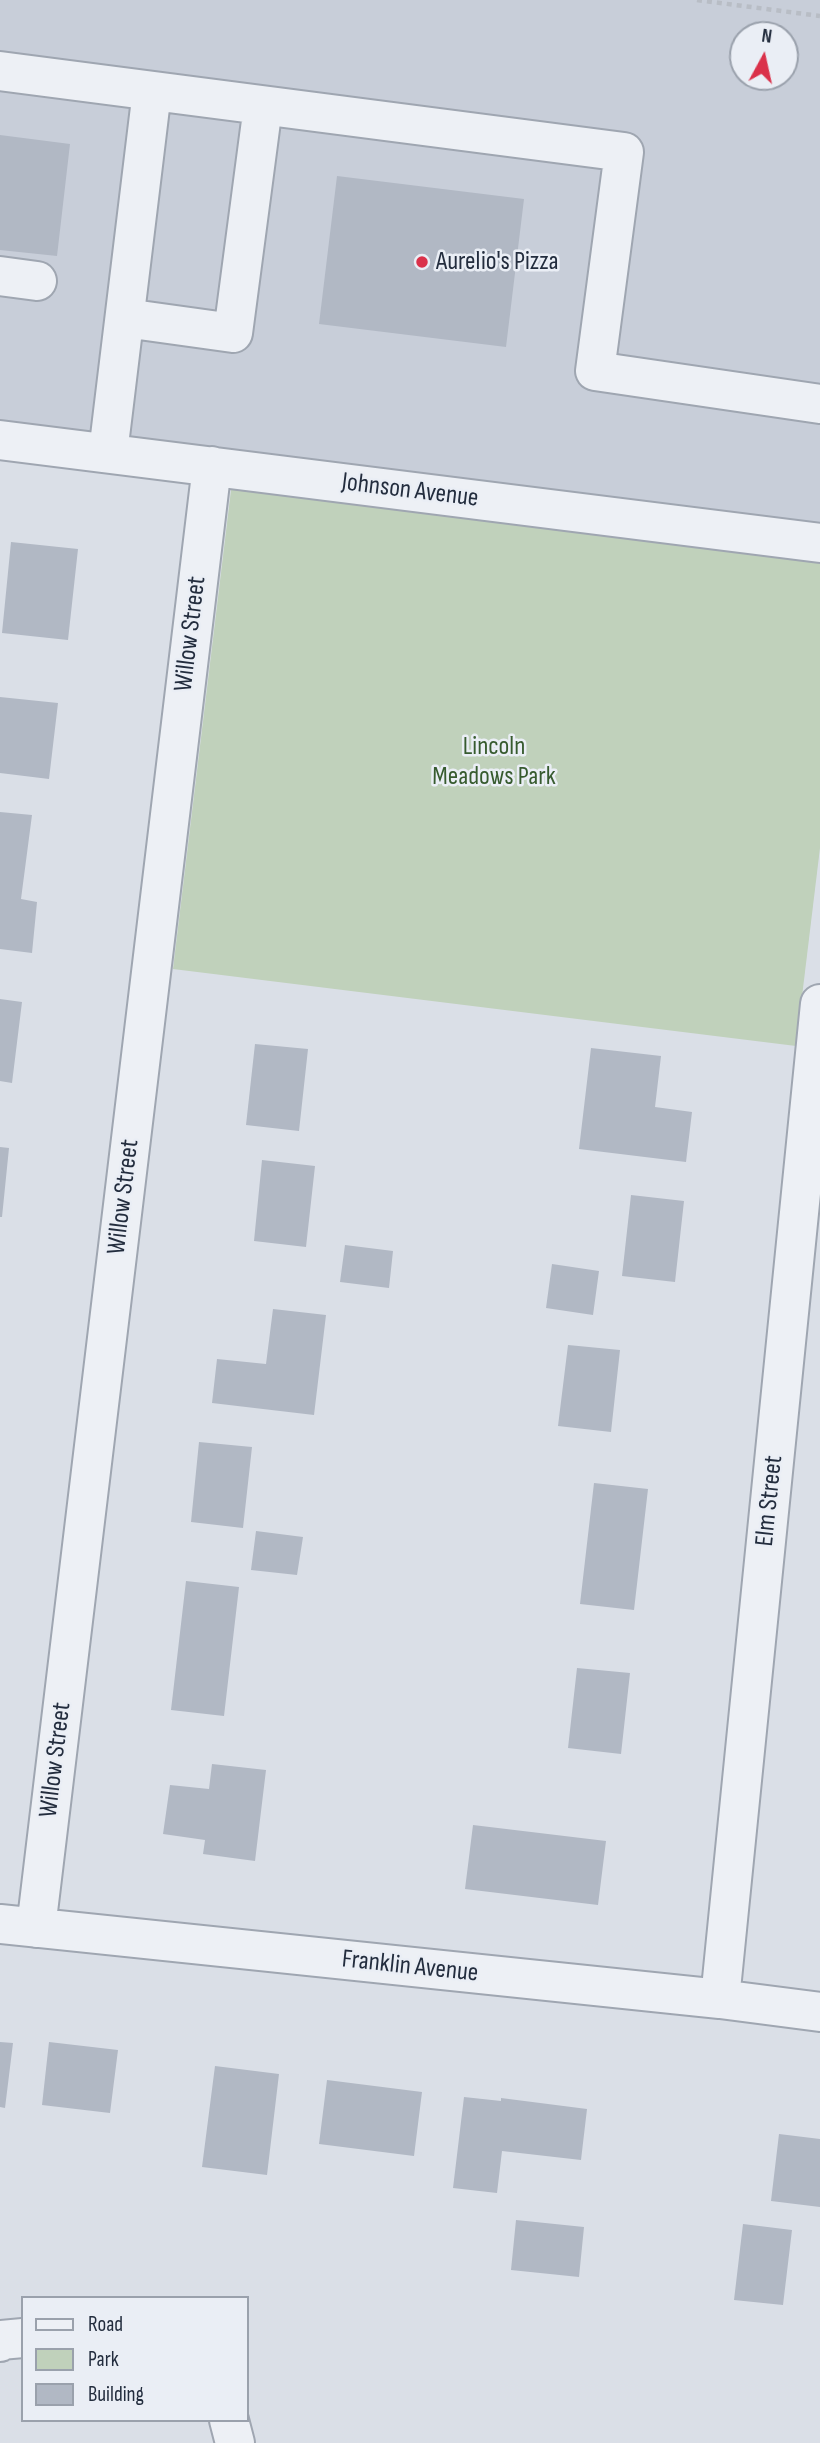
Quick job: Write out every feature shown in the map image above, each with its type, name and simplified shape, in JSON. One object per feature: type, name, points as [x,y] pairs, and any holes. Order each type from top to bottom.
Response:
[{"type":"street","points":[[0,71],[624,152],[595,371],[820,404]]},
{"type":"street","points":[[108,453],[152,91]]},
{"type":"street","points":[[125,318],[233,333],[263,106]]},
{"type":"street","name":"Johnson Avenue","points":[[0,439],[820,542]]},
{"type":"street","name":"Willow Street","points":[[18,1926],[212,466]]},
{"type":"street","name":"Elm Street","points":[[720,1999],[820,1004]]},
{"type":"street","name":"Franklin Avenue","points":[[18,1926],[720,1999],[820,2012]]},
{"type":"street","points":[[0,2343],[0,2340],[21,2337]]},
{"type":"street","points":[[230,2422],[235,2443]]},
{"type":"path","points":[[697,0],[820,16]]},
{"type":"shaded area","points":[[0,0],[820,0],[820,528],[0,425]]},
{"type":"green space","name":"Lincoln Meadows Park","points":[[232,482],[820,555],[820,848],[796,1046],[173,969]]},
{"type":"building","points":[[0,135],[70,144],[57,256],[0,250]]},
{"type":"building","name":"Aurelio's Pizza","points":[[337,176],[524,199],[506,347],[319,324]]},
{"type":"building","points":[[11,542],[78,549],[68,640],[2,633]]},
{"type":"building","points":[[0,697],[58,703],[49,779],[0,773]]},
{"type":"building","points":[[0,812],[32,815],[21,899],[37,902],[32,953],[0,949]]},
{"type":"building","points":[[0,999],[22,1002],[12,1083],[0,1081]]},
{"type":"building","points":[[255,1044],[308,1049],[299,1131],[246,1125]]},
{"type":"building","points":[[591,1048],[661,1056],[655,1107],[692,1112],[686,1162],[579,1149]]},
{"type":"building","points":[[0,1147],[9,1148],[2,1217],[0,1217]]},
{"type":"building","points":[[262,1160],[315,1166],[306,1247],[254,1241]]},
{"type":"building","points":[[631,1195],[684,1201],[675,1282],[622,1276]]},
{"type":"building","points":[[345,1245],[393,1251],[389,1288],[340,1282]]},
{"type":"building","points":[[552,1264],[599,1271],[593,1315],[546,1308]]},
{"type":"building","points":[[273,1309],[326,1315],[314,1415],[212,1403],[217,1359],[266,1364]]},
{"type":"building","points":[[568,1345],[620,1350],[611,1432],[558,1426]]},
{"type":"building","points":[[199,1442],[252,1447],[243,1528],[191,1522]]},
{"type":"building","points":[[594,1483],[648,1489],[634,1610],[580,1604]]},
{"type":"building","points":[[256,1531],[303,1537],[297,1575],[251,1570]]},
{"type":"building","points":[[186,1581],[239,1587],[224,1716],[171,1710]]},
{"type":"building","points":[[577,1668],[630,1673],[621,1754],[568,1748]]},
{"type":"building","points":[[212,1764],[266,1770],[255,1861],[203,1854],[205,1840],[163,1834],[170,1785],[209,1789]]},
{"type":"building","points":[[473,1825],[606,1841],[598,1905],[465,1889]]},
{"type":"building","points":[[0,2042],[13,2043],[5,2108],[0,2107]]},
{"type":"building","points":[[49,2042],[118,2050],[110,2113],[42,2105]]},
{"type":"building","points":[[215,2066],[279,2074],[267,2175],[202,2167]]},
{"type":"building","points":[[327,2080],[422,2092],[414,2156],[319,2144]]},
{"type":"building","points":[[464,2097],[501,2101],[501,2098],[587,2109],[581,2160],[502,2151],[497,2193],[453,2188]]},
{"type":"building","points":[[779,2134],[820,2139],[820,2207],[771,2201]]},
{"type":"building","points":[[516,2220],[584,2227],[579,2277],[511,2270]]},
{"type":"building","points":[[743,2224],[792,2230],[783,2305],[734,2300]]},
{"type":"place","name":"Aurelio's Pizza","points":[[422,262]]}]
